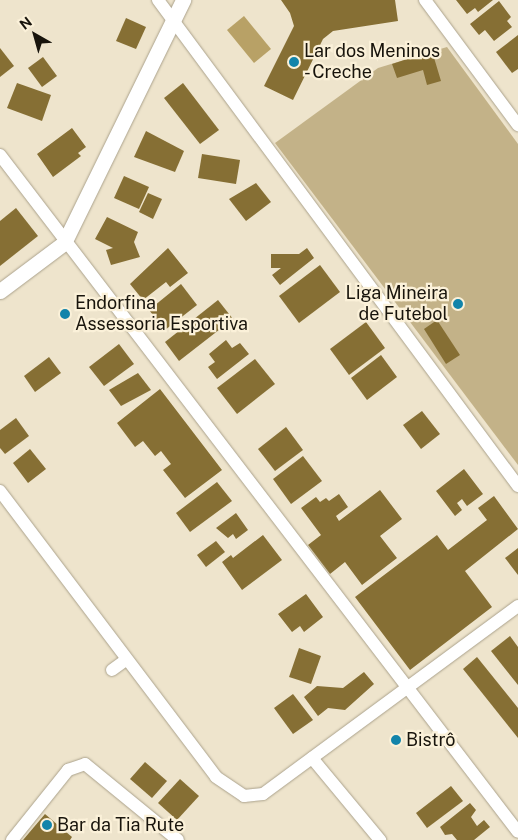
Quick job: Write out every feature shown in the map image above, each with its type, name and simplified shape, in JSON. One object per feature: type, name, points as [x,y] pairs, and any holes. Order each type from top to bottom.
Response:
[{"type":"street","points":[[158,0],[518,486]]},
{"type":"street","points":[[0,291],[64,243],[183,0]]},
{"type":"street","points":[[426,0],[518,125]]},
{"type":"street","points":[[0,155],[64,243],[518,832]]},
{"type":"street","points":[[0,491],[216,777],[244,796],[263,794],[518,606]]},
{"type":"street","points":[[112,670],[126,660]]},
{"type":"street","points":[[312,758],[380,840]]},
{"type":"street","points":[[12,840],[61,777],[76,765],[85,764],[178,840]]},
{"type":"shaded area","points":[[244,16],[271,49],[254,63],[227,30]]},
{"type":"shaded area","name":"Liga Mineira de Futebol","points":[[447,47],[518,144],[518,465],[275,143],[378,68]]},
{"type":"building","name":"Lar dos Meninos - Creche","points":[[281,0],[395,0],[398,21],[333,31],[323,39],[293,100],[264,86],[294,26],[290,13]]},
{"type":"building","points":[[456,0],[493,0],[478,12],[475,8],[467,14]]},
{"type":"building","points":[[499,1],[511,17],[507,21],[512,27],[494,41],[485,30],[479,35],[470,24]]},
{"type":"building","points":[[126,18],[146,27],[136,49],[116,41]]},
{"type":"building","points":[[518,35],[518,69],[512,73],[496,52]]},
{"type":"building","points":[[0,48],[14,66],[0,77]]},
{"type":"building","points":[[432,51],[441,81],[427,85],[423,70],[397,78],[392,64]]},
{"type":"building","points":[[43,57],[57,76],[42,87],[28,68]]},
{"type":"building","points":[[17,83],[51,95],[42,121],[7,108]]},
{"type":"building","points":[[183,83],[219,130],[200,144],[164,98]]},
{"type":"building","points":[[72,128],[86,147],[78,153],[81,156],[53,177],[37,154]]},
{"type":"building","points":[[146,131],[184,151],[175,172],[134,157]]},
{"type":"building","points":[[202,154],[240,160],[236,184],[198,178]]},
{"type":"building","points":[[124,176],[149,187],[139,209],[114,198]]},
{"type":"building","points":[[256,183],[271,202],[246,221],[229,199]]},
{"type":"building","points":[[148,193],[162,199],[153,219],[139,212]]},
{"type":"building","points":[[16,208],[38,236],[0,266],[0,221]]},
{"type":"building","points":[[107,217],[138,232],[134,242],[140,257],[111,265],[106,250],[113,248],[95,239]]},
{"type":"building","points":[[168,248],[188,273],[170,287],[166,282],[143,300],[130,284]]},
{"type":"building","points":[[307,248],[314,258],[280,285],[272,275],[281,268],[271,268],[271,254],[299,254]]},
{"type":"building","points":[[320,265],[340,292],[299,323],[279,296]]},
{"type":"building","points":[[181,284],[197,305],[165,330],[149,310]]},
{"type":"building","points":[[218,300],[233,319],[179,361],[165,342]]},
{"type":"building","points":[[437,320],[460,355],[446,364],[424,329]]},
{"type":"building","points":[[366,322],[385,348],[349,375],[330,349]]},
{"type":"building","points":[[226,340],[232,348],[240,343],[249,354],[217,379],[208,367],[215,362],[209,354]]},
{"type":"building","points":[[119,344],[134,364],[104,386],[89,367]]},
{"type":"building","points":[[381,355],[397,377],[367,400],[351,378]]},
{"type":"building","points":[[49,357],[61,373],[35,392],[24,376]]},
{"type":"building","points":[[255,359],[275,384],[237,414],[217,388]]},
{"type":"building","points":[[138,373],[151,390],[121,406],[109,390]]},
{"type":"building","points":[[160,389],[222,470],[185,498],[163,470],[171,464],[161,451],[155,456],[143,441],[135,447],[117,423]]},
{"type":"building","points":[[422,411],[440,434],[421,449],[403,425]]},
{"type":"building","points":[[16,418],[29,436],[5,454],[0,448],[0,430]]},
{"type":"building","points":[[286,427],[303,450],[275,471],[258,449]]},
{"type":"building","points":[[30,449],[46,469],[28,483],[13,463]]},
{"type":"building","points":[[303,456],[322,481],[291,504],[273,479]]},
{"type":"building","points":[[464,469],[483,494],[467,506],[462,499],[457,503],[462,510],[455,516],[436,491]]},
{"type":"building","points":[[217,482],[232,501],[190,532],[176,513]]},
{"type":"building","points":[[380,490],[402,519],[380,536],[397,558],[362,585],[345,562],[330,574],[308,545],[321,535],[301,508],[316,497],[320,502],[326,498],[329,501],[339,494],[348,507],[336,516],[339,521]]},
{"type":"building","points":[[494,496],[518,529],[465,571],[492,607],[410,670],[355,597],[437,535],[448,550],[487,520],[478,508]]},
{"type":"building","points":[[236,513],[248,530],[236,539],[233,534],[228,538],[216,528]]},
{"type":"building","points":[[263,535],[282,560],[242,590],[222,562],[231,555],[233,558]]},
{"type":"building","points":[[216,541],[225,552],[206,567],[197,555]]},
{"type":"building","points":[[518,548],[518,575],[505,558]]},
{"type":"building","points":[[306,594],[323,617],[304,632],[300,626],[292,632],[278,614]]},
{"type":"building","points":[[510,636],[518,647],[518,685],[491,651]]},
{"type":"building","points":[[299,648],[321,656],[311,684],[289,677]]},
{"type":"building","points":[[477,657],[518,708],[518,738],[463,669]]},
{"type":"building","points":[[364,672],[374,684],[345,710],[328,708],[318,716],[304,697],[317,686],[343,688]]},
{"type":"building","points":[[293,694],[313,720],[293,734],[274,708]]},
{"type":"building","points":[[145,762],[167,781],[152,798],[130,779]]},
{"type":"building","points":[[180,779],[199,796],[177,820],[158,803]]},
{"type":"building","points":[[451,786],[463,801],[427,828],[416,813]]},
{"type":"building","points":[[470,803],[476,810],[471,817],[477,826],[484,820],[490,827],[474,840],[457,840],[452,834],[445,835],[440,827]]},
{"type":"building","name":"Bar da Tia Rute","points":[[45,814],[72,837],[70,840],[23,840]]},
{"type":"place","name":"Lar dos Meninos - Creche","points":[[294,62]]},
{"type":"place","name":"Liga Mineira de Futebol","points":[[458,304]]},
{"type":"place","name":"Endorfina Assessoria Esportiva","points":[[65,314]]},
{"type":"place","name":"Bistrô","points":[[396,740]]},
{"type":"place","name":"Bar da Tia Rute","points":[[47,825]]}]
